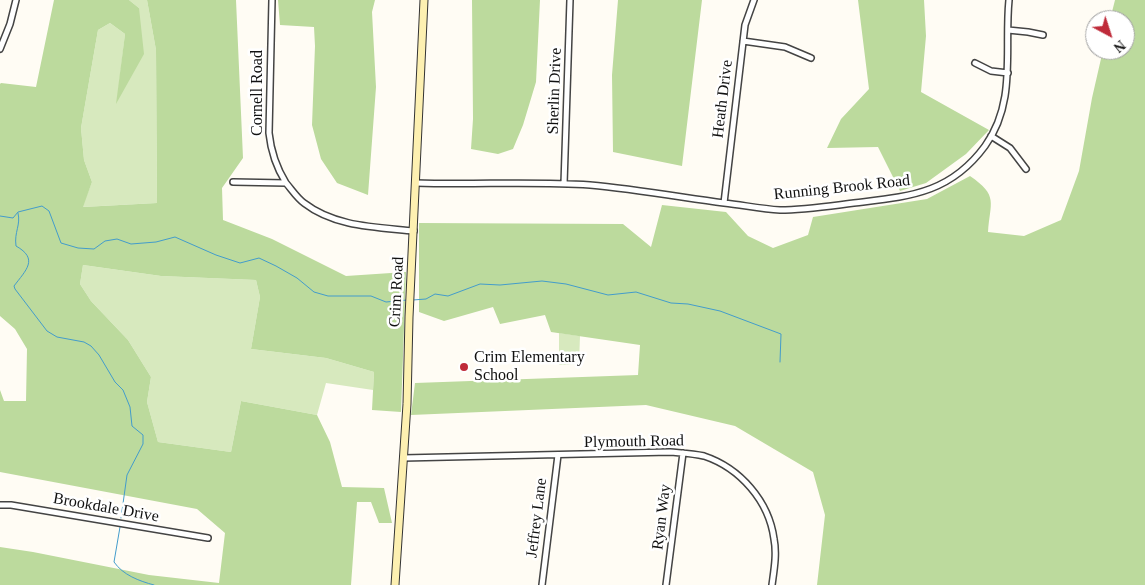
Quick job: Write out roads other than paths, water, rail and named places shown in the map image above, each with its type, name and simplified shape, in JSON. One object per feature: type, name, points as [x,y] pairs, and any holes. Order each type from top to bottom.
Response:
[{"type":"street","points":[[0,49],[10,24],[16,0]]},
{"type":"street","name":"Cornell Road","points":[[272,0],[270,149],[286,183],[304,203],[320,214],[335,220],[356,225],[414,231]]},
{"type":"street","name":"Crim Road","points":[[396,585],[407,404],[424,0]]},
{"type":"street","name":"Sherlin Drive","points":[[564,184],[570,0]]},
{"type":"street","name":"Heath Drive","points":[[724,203],[743,41],[747,18],[754,0]]},
{"type":"street","name":"Running Brook Road","points":[[416,183],[459,185],[591,185],[760,208],[791,209],[890,199],[928,191],[939,186],[963,169],[984,147],[1004,106],[1008,73],[1009,0]]},
{"type":"street","points":[[1008,30],[1043,35]]},
{"type":"street","points":[[743,41],[785,47],[811,58]]},
{"type":"street","points":[[975,63],[991,71],[1008,73]]},
{"type":"street","points":[[991,136],[1010,148],[1026,169]]},
{"type":"street","points":[[233,182],[286,183]]},
{"type":"street","name":"Plymouth Road","points":[[403,458],[683,453],[704,456],[732,471],[760,499],[768,516],[774,540],[772,585]]},
{"type":"street","name":"Ryan Way","points":[[666,585],[683,453]]},
{"type":"street","name":"Jeffrey Lane","points":[[542,585],[558,455]]},
{"type":"street","name":"Brookdale Drive","points":[[0,505],[11,505],[208,538]]},
{"type":"waterway","points":[[0,216],[13,218],[18,212],[42,206],[49,211],[61,243],[78,248],[94,249],[105,241],[117,239],[131,244],[156,242],[175,237],[240,263],[259,258],[297,278],[314,292],[328,296],[371,296],[386,302],[407,300]]},
{"type":"waterway","points":[[18,213],[16,246],[27,255],[29,260],[26,270],[14,286],[15,289],[47,331],[57,337],[84,342],[91,346],[99,355],[115,382],[123,390],[130,407],[132,426],[143,435],[143,444],[127,475],[121,518]]},
{"type":"waterway","points":[[413,300],[426,299],[435,294],[448,296],[480,284],[500,285],[542,281],[566,284],[608,295],[636,292],[671,303],[688,304],[720,311],[781,334],[780,362]]},
{"type":"waterway","points":[[120,527],[114,562],[122,571],[132,577],[154,585]]},
{"type":"place","name":"Crim Elementary School","points":[[464,367]]}]
